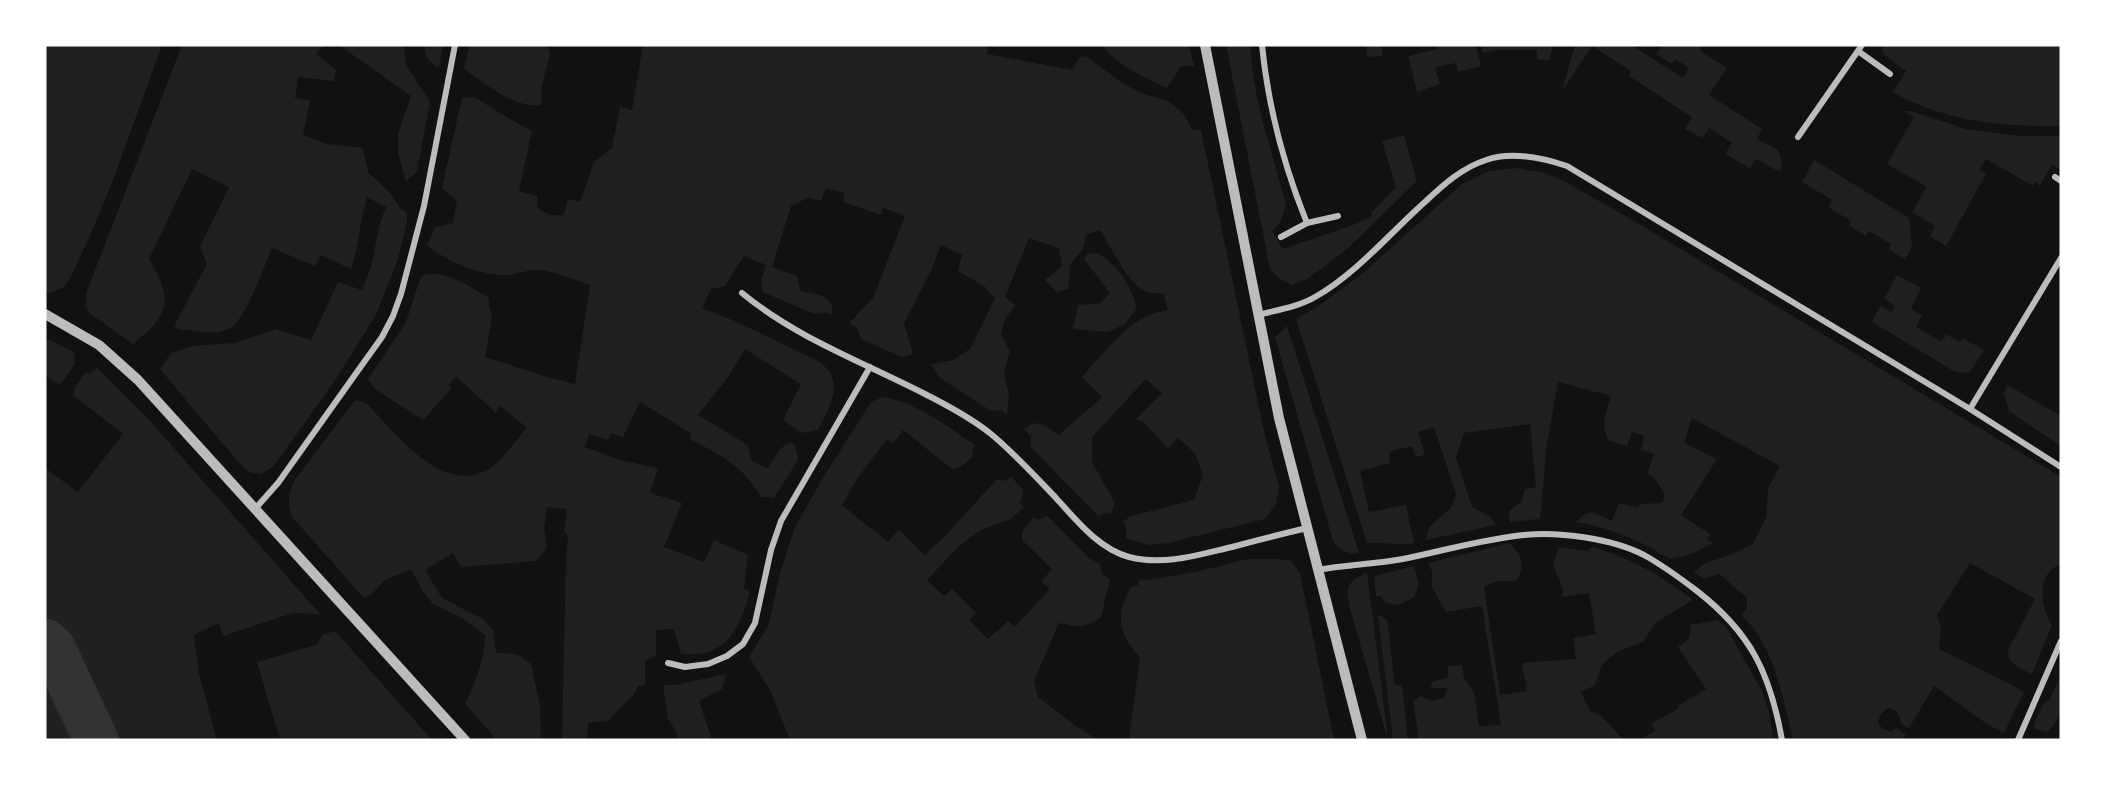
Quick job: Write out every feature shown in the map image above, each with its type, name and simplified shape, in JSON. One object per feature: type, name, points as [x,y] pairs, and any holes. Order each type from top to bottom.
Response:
[{"type":"street","points":[[255,509],[278,483],[381,337],[393,316],[424,206],[455,45]]},
{"type":"street","points":[[1205,45],[1279,418],[1362,740]]},
{"type":"street","points":[[1262,45],[1271,108],[1281,147],[1307,223]]},
{"type":"street","points":[[1798,137],[1860,48],[1890,74]]},
{"type":"street","points":[[1258,315],[1288,308],[1314,297],[1334,284],[1453,176],[1488,159],[1518,156],[1544,159],[1567,166],[1970,409],[2061,467]]},
{"type":"street","points":[[1281,237],[1307,223],[1338,216]]},
{"type":"street","points":[[1970,409],[2061,258]]},
{"type":"street","points":[[742,293],[760,308],[790,327],[939,401],[988,432],[1005,446],[1101,543],[1126,556],[1144,561],[1187,558],[1307,528]]},
{"type":"street","points":[[45,314],[99,345],[123,366],[465,740]]},
{"type":"street","points":[[668,663],[685,668],[708,664],[727,656],[743,644],[755,623],[771,550],[781,521],[870,367]]},
{"type":"street","points":[[1317,570],[1401,560],[1527,535],[1562,536],[1610,542],[1643,555],[1663,567],[1715,604],[1737,626],[1756,656],[1771,690],[1782,740]]},
{"type":"street","points":[[2018,740],[2061,641]]},
{"type":"shaded area","points":[[45,45],[162,45],[113,180],[89,238],[69,280],[64,287],[50,293],[45,291]]},
{"type":"shaded area","points":[[182,45],[324,45],[316,54],[336,70],[334,81],[298,77],[295,98],[310,101],[303,135],[327,144],[363,148],[368,172],[407,213],[398,259],[376,315],[336,379],[273,467],[261,474],[249,472],[239,463],[160,369],[171,353],[192,346],[235,343],[276,329],[311,340],[338,282],[362,290],[371,266],[379,227],[386,207],[367,197],[351,269],[321,255],[315,266],[272,248],[247,306],[233,325],[220,332],[179,330],[174,326],[207,264],[200,247],[229,187],[192,169],[149,259],[157,273],[164,296],[164,306],[154,324],[133,344],[92,315],[85,307],[87,291]]},
{"type":"shaded area","points":[[339,45],[404,45],[406,65],[430,102],[417,171],[406,182],[398,153],[398,134],[411,96]]},
{"type":"shaded area","points":[[424,45],[443,45],[439,67],[435,66],[426,56]]},
{"type":"shaded area","points":[[470,45],[547,45],[550,54],[542,85],[541,105],[521,103],[511,99],[464,69]]},
{"type":"shaded area","points":[[643,45],[987,45],[987,54],[1072,70],[1079,58],[1086,56],[1122,83],[1143,94],[1168,101],[1184,114],[1192,130],[1201,130],[1265,436],[1279,487],[1276,504],[1265,519],[1168,543],[1149,545],[1126,538],[1126,527],[1123,522],[1131,516],[1194,500],[1203,475],[1195,453],[1178,438],[1168,449],[1145,423],[1136,419],[1162,393],[1146,379],[1092,437],[1092,462],[1115,503],[1111,514],[1105,513],[1098,516],[1030,446],[1031,436],[1024,430],[1033,423],[1044,425],[1059,435],[1102,397],[1082,377],[1135,323],[1154,313],[1168,310],[1164,294],[1145,291],[1132,281],[1100,230],[1086,235],[1083,249],[1070,265],[1068,289],[1057,292],[1045,280],[1062,266],[1059,248],[1029,238],[1005,297],[1015,305],[1004,321],[1001,335],[1010,351],[1004,372],[1009,396],[1007,415],[1001,410],[991,411],[940,378],[931,364],[953,360],[970,349],[995,298],[984,286],[958,271],[962,255],[941,245],[931,271],[904,323],[913,354],[902,357],[861,339],[857,327],[849,323],[873,298],[905,216],[883,208],[881,215],[843,202],[845,193],[826,188],[821,201],[807,198],[791,206],[772,267],[797,276],[801,292],[812,293],[828,300],[831,304],[832,315],[814,314],[763,292],[761,281],[766,265],[744,256],[725,286],[711,289],[702,308],[816,360],[826,367],[831,375],[834,392],[823,421],[818,430],[802,433],[783,420],[801,384],[745,349],[728,377],[698,415],[748,445],[751,460],[767,469],[780,449],[790,442],[795,445],[798,460],[774,498],[761,497],[754,486],[730,462],[690,439],[692,434],[640,402],[623,437],[611,433],[608,440],[589,434],[585,447],[620,460],[658,468],[650,493],[682,503],[664,547],[704,562],[714,540],[748,555],[744,589],[750,591],[741,620],[723,644],[705,653],[681,654],[674,629],[656,630],[656,654],[645,661],[645,685],[638,686],[634,694],[608,721],[588,723],[587,740],[562,740],[568,536],[564,531],[567,509],[547,507],[544,528],[547,547],[536,561],[461,567],[453,553],[425,570],[442,598],[483,619],[493,630],[496,653],[517,654],[531,664],[540,706],[541,740],[497,740],[465,703],[479,670],[485,635],[460,617],[433,604],[422,590],[411,569],[385,580],[371,595],[364,598],[292,517],[289,495],[294,481],[355,400],[366,403],[405,444],[421,457],[437,468],[454,475],[471,475],[489,469],[504,456],[527,428],[500,406],[496,413],[456,376],[449,385],[452,388],[423,420],[375,389],[368,379],[406,322],[421,276],[438,274],[447,276],[488,297],[492,318],[485,357],[575,384],[590,285],[541,270],[509,275],[477,271],[444,257],[427,245],[435,227],[453,223],[457,201],[442,188],[462,98],[475,97],[532,131],[519,191],[537,196],[537,206],[546,213],[564,215],[568,199],[580,202],[594,162],[612,148],[620,107],[632,110]]},
{"type":"shaded area","points":[[1102,45],[1189,45],[1194,66],[1181,66],[1167,88],[1123,65]]},
{"type":"shaded area","points":[[1226,45],[1250,45],[1261,116],[1286,204],[1281,221],[1272,231],[1283,249],[1353,225],[1372,216],[1371,213],[1396,187],[1382,141],[1404,135],[1417,181],[1346,250],[1309,278],[1292,285],[1280,279],[1270,269]]},
{"type":"shaded area","points":[[1366,45],[1393,45],[1382,46],[1382,56],[1367,57]]},
{"type":"shaded area","points":[[1437,45],[1476,45],[1481,66],[1458,72],[1456,63],[1435,67],[1440,84],[1417,92],[1408,56],[1437,49]]},
{"type":"shaded area","points":[[1481,45],[1553,45],[1549,61],[1537,59],[1537,50],[1496,50],[1483,53]]},
{"type":"shaded area","points":[[1575,45],[1631,45],[1683,78],[1689,68],[1675,59],[1672,64],[1656,54],[1663,45],[1703,45],[1700,51],[1727,68],[1709,95],[1762,129],[1757,139],[1778,150],[1782,162],[1780,172],[1756,159],[1750,168],[1725,154],[1732,143],[1709,128],[1702,138],[1685,129],[1692,117],[1629,76],[1631,71],[1592,46],[1562,91]]},
{"type":"shaded area","points":[[1882,45],[2061,45],[2061,126],[2017,125],[1974,120],[1932,110],[1912,102],[1893,92],[1906,71],[1883,54]]},
{"type":"shaded area","points":[[1903,111],[1911,111],[1966,129],[2020,136],[2061,136],[2061,170],[2052,165],[2040,185],[2035,182],[2033,186],[1986,159],[1979,170],[1986,174],[1946,246],[1930,236],[1935,226],[1912,212],[1927,187],[1887,164],[1914,117]]},
{"type":"shaded area","points":[[1814,160],[1909,218],[1912,247],[1905,260],[1889,249],[1891,244],[1869,231],[1865,236],[1849,225],[1851,221],[1828,207],[1832,200],[1802,182]]},
{"type":"shaded area","points":[[1516,168],[1545,173],[1564,181],[2061,477],[2061,564],[2047,575],[2044,583],[2043,600],[2052,625],[2032,674],[2019,668],[2009,659],[2008,650],[2035,599],[1970,563],[1937,615],[1941,629],[1939,649],[2024,692],[2004,733],[1987,724],[1934,686],[1909,728],[1901,724],[1899,715],[1894,710],[1888,708],[1880,715],[1878,723],[1882,728],[1891,732],[1896,728],[1906,735],[1902,740],[1793,740],[1781,690],[1769,656],[1762,641],[1741,615],[1747,609],[1747,598],[1719,574],[1704,579],[1694,572],[1705,563],[1753,544],[1766,517],[1768,488],[1780,466],[1692,418],[1684,443],[1717,459],[1681,515],[1710,534],[1707,539],[1713,543],[1692,554],[1670,559],[1624,536],[1601,527],[1576,522],[1583,515],[1592,512],[1612,521],[1619,503],[1636,507],[1642,504],[1662,503],[1665,495],[1654,477],[1647,474],[1654,454],[1641,450],[1644,436],[1632,432],[1627,446],[1609,441],[1604,424],[1611,396],[1558,382],[1547,444],[1540,519],[1510,522],[1509,511],[1522,501],[1525,489],[1536,487],[1530,424],[1464,433],[1456,458],[1472,507],[1490,517],[1496,525],[1426,540],[1429,527],[1451,508],[1456,494],[1434,427],[1418,432],[1425,455],[1416,457],[1412,446],[1389,452],[1390,463],[1360,471],[1369,512],[1406,505],[1414,543],[1367,543],[1296,319],[1320,305],[1363,273],[1461,185],[1489,171]]},
{"type":"shaded area","points":[[1098,253],[1123,277],[1137,308],[1125,324],[1108,332],[1073,329],[1078,305],[1100,303],[1110,293],[1084,259],[1087,254]]},
{"type":"shaded area","points":[[1897,275],[1921,288],[1911,309],[1922,315],[1916,327],[1941,342],[1946,334],[1959,342],[1963,338],[1984,350],[1970,372],[1954,371],[1872,322],[1880,306],[1892,313],[1895,306],[1884,299]]},
{"type":"shaded area","points":[[1287,326],[1359,553],[1344,551],[1333,541],[1275,337]]},
{"type":"shaded area","points":[[45,338],[74,352],[75,364],[60,385],[45,375]]},
{"type":"shaded area","points":[[97,368],[151,422],[320,614],[293,613],[223,636],[219,623],[194,635],[199,674],[217,740],[45,740],[45,468],[78,492],[123,434],[73,395],[75,387],[86,372],[89,374]]},
{"type":"shaded area","points":[[2007,385],[2061,416],[2061,446],[2009,411],[2004,393]]},
{"type":"shaded area","points":[[883,397],[920,410],[975,445],[973,456],[961,467],[952,469],[903,430],[893,444],[887,439],[859,476],[842,505],[888,542],[899,530],[925,555],[997,479],[1005,481],[1011,477],[1024,490],[1020,503],[1024,507],[1011,519],[981,530],[959,546],[927,580],[944,596],[952,589],[976,613],[969,620],[988,639],[1008,621],[1015,627],[1050,589],[1041,582],[1052,569],[1022,540],[1022,532],[1034,517],[1038,520],[1048,516],[1088,557],[1100,564],[1102,573],[1110,579],[1101,617],[1090,624],[1081,626],[1059,623],[1034,681],[1038,697],[1093,737],[1093,740],[790,740],[770,690],[749,657],[769,624],[780,573],[795,527],[871,402]]},
{"type":"shaded area","points":[[1509,543],[1520,556],[1522,565],[1519,576],[1516,581],[1498,581],[1484,586],[1500,695],[1527,691],[1522,663],[1576,659],[1573,638],[1596,634],[1589,593],[1562,597],[1563,590],[1553,564],[1559,547],[1587,551],[1592,547],[1619,556],[1657,575],[1693,600],[1655,623],[1643,642],[1617,652],[1602,665],[1595,685],[1581,692],[1590,711],[1601,716],[1624,740],[1419,740],[1413,702],[1420,696],[1432,701],[1444,698],[1447,688],[1431,688],[1432,682],[1448,677],[1448,666],[1462,665],[1464,678],[1474,692],[1479,726],[1501,725],[1482,606],[1446,612],[1432,587],[1432,571],[1428,563]]},
{"type":"shaded area","points":[[1248,559],[1291,561],[1300,573],[1334,740],[1129,740],[1140,657],[1127,641],[1121,624],[1123,606],[1131,587],[1138,585],[1140,579],[1147,580],[1200,571]]},
{"type":"shaded area","points":[[1414,566],[1419,584],[1414,597],[1399,605],[1386,603],[1381,596],[1376,596],[1374,576]]},
{"type":"shaded area","points":[[1367,572],[1388,740],[1349,601],[1348,590],[1351,582]]},
{"type":"shaded area","points":[[1378,614],[1387,620],[1395,685],[1402,685],[1408,740],[1393,740]]},
{"type":"shaded area","points":[[1717,620],[1726,627],[1762,691],[1769,712],[1773,740],[1639,740],[1655,731],[1652,723],[1678,709],[1679,705],[1706,689],[1678,647],[1688,638],[1690,625]]},
{"type":"shaded area","points":[[335,631],[432,740],[280,740],[257,662],[318,644],[322,635]]},
{"type":"shaded area","points":[[726,674],[722,689],[699,701],[712,740],[677,740],[677,733],[668,719],[663,685],[675,685]]},
{"type":"shaded area","points":[[2061,675],[2061,698],[2056,720],[2047,732],[2035,729],[2034,725],[2043,704],[2050,699]]},
{"type":"waterway","points":[[45,641],[53,648],[96,740]]}]
